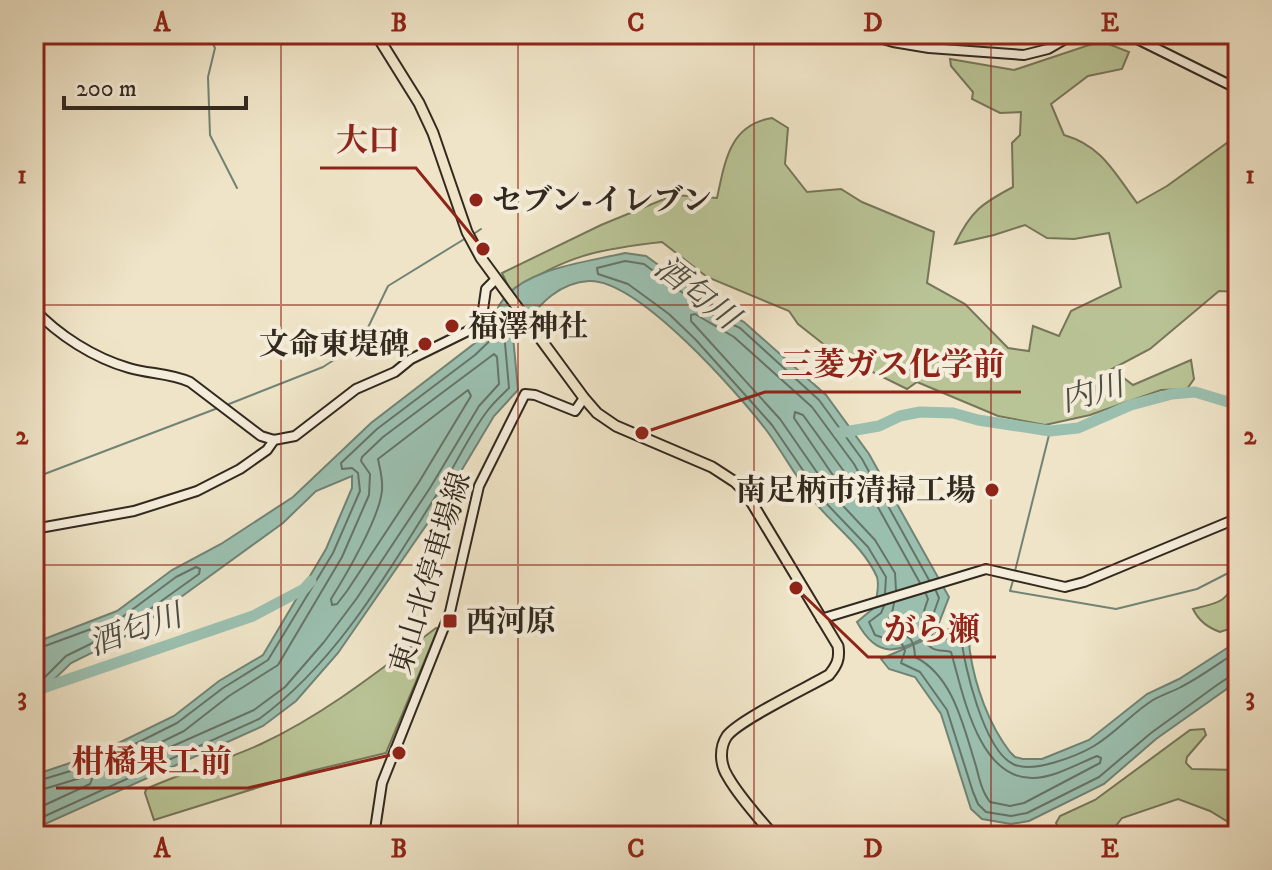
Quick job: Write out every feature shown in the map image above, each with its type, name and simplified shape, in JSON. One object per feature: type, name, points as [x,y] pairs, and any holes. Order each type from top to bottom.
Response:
[{"type":"main road","points":[[866,34],[929,48],[1024,55],[1048,49],[1074,34]]},
{"type":"main road","points":[[1127,34],[1238,89]]},
{"type":"main road","points":[[380,36],[433,133],[469,236],[495,280],[561,368],[597,413],[616,426],[712,467],[746,493],[838,646],[840,655],[837,665],[829,675],[743,723],[727,736],[722,745],[721,754],[727,776],[774,836]]},
{"type":"main road","points":[[34,309],[50,327],[67,339],[127,368],[176,376],[190,382],[261,436],[274,440],[295,436],[356,389],[395,372],[411,359],[470,330],[482,317],[486,289],[495,280]]},
{"type":"main road","name":"東山北停車場線","points":[[374,836],[382,783],[450,612],[479,486],[525,394],[575,411],[584,398]]},
{"type":"main road","points":[[34,529],[134,511],[197,491],[240,469],[267,450],[274,440]]},
{"type":"main road","points":[[821,619],[986,569],[1065,587],[1238,518]]},
{"type":"shaded area","points":[[1101,41],[1129,52],[1122,69],[1088,76],[1051,104],[1064,135],[1098,153],[1137,203],[1167,186],[1238,135],[1238,292],[1219,291],[1150,349],[1112,369],[1133,385],[1191,360],[1194,379],[1187,389],[1161,390],[1090,415],[1045,425],[998,416],[917,382],[907,389],[836,354],[798,324],[789,311],[707,277],[662,242],[583,256],[548,270],[511,292],[502,273],[601,225],[674,195],[717,198],[731,147],[746,128],[772,118],[788,128],[785,164],[807,192],[841,189],[862,202],[934,232],[927,283],[965,304],[1008,348],[1029,351],[1033,326],[1059,336],[1071,311],[1121,287],[1109,233],[1074,239],[1047,238],[1025,225],[955,244],[978,210],[1013,187],[1012,143],[1020,135],[1021,112],[1000,113],[972,99],[973,92],[951,66],[950,59],[1014,70]]},
{"type":"shaded area","points":[[1236,576],[1238,626],[1220,632],[1204,623],[1193,609],[1225,597]]},
{"type":"shaded area","points":[[436,628],[386,753],[311,771],[154,820],[146,789],[285,732],[352,690]]},
{"type":"shaded area","points":[[1204,729],[1206,735],[1187,757],[1186,763],[1192,769],[1238,770],[1238,828],[1210,811],[1178,799],[1122,818],[1108,836],[1071,836],[1067,827],[1058,827],[1056,823],[1060,816],[1095,800],[1190,730]]},
{"type":"water","points":[[625,253],[646,256],[719,309],[744,322],[826,395],[869,454],[949,597],[939,630],[894,649],[884,649],[866,636],[857,622],[875,607],[877,577],[858,548],[812,498],[767,431],[711,366],[659,318],[610,285],[589,281],[576,283],[546,300],[513,336],[518,390],[494,416],[445,498],[338,653],[296,701],[263,726],[34,829],[34,775],[94,755],[174,716],[219,681],[263,655],[326,549],[352,488],[352,476],[316,491],[283,523],[130,634],[71,663],[34,699],[34,643],[117,611],[172,570],[221,544],[293,497],[371,423],[488,333],[500,304],[524,282],[557,268]]},
{"type":"water","points":[[967,621],[972,665],[984,705],[1010,752],[1023,759],[1042,759],[1089,740],[1147,694],[1179,679],[1238,641],[1238,681],[1156,739],[1104,784],[1029,821],[1011,824],[982,819],[971,809],[941,714],[915,677],[889,669],[881,659]]},
{"type":"waterway","points":[[208,34],[215,48],[208,77],[210,135],[237,188]]},
{"type":"waterway","points":[[472,235],[481,229]]},
{"type":"waterway","points":[[224,406],[323,367],[354,347],[362,340],[388,286],[466,238]]},
{"type":"waterway","name":"内川","points":[[839,433],[879,426],[900,416],[920,412],[953,413],[1050,431],[1078,428],[1131,405],[1172,394],[1195,392],[1238,405]]},
{"type":"waterway","points":[[34,478],[218,408]]},
{"type":"waterway","points":[[1015,571],[1050,431]]},
{"type":"waterway","points":[[1014,577],[1010,591],[1116,609],[1197,589],[1238,568]]},
{"type":"waterway","name":"酒匂川","points":[[34,691],[253,616],[304,589],[311,581]]},
{"type":"place","name":"セブン-イレブン","points":[[476,200]]},
{"type":"place","name":"大口","points":[[483,249]]},
{"type":"place","name":"福澤神社","points":[[452,326]]},
{"type":"place","name":"文命東堤碑","points":[[425,344]]},
{"type":"place","name":"三菱ガス化学前","points":[[642,433]]},
{"type":"place","name":"南足柄市清掃工場","points":[[992,490]]},
{"type":"place","name":"がら瀬","points":[[796,588]]},
{"type":"place","name":"西河原","points":[[450,621]]},
{"type":"place","name":"柑橘果工前","points":[[399,753]]}]
